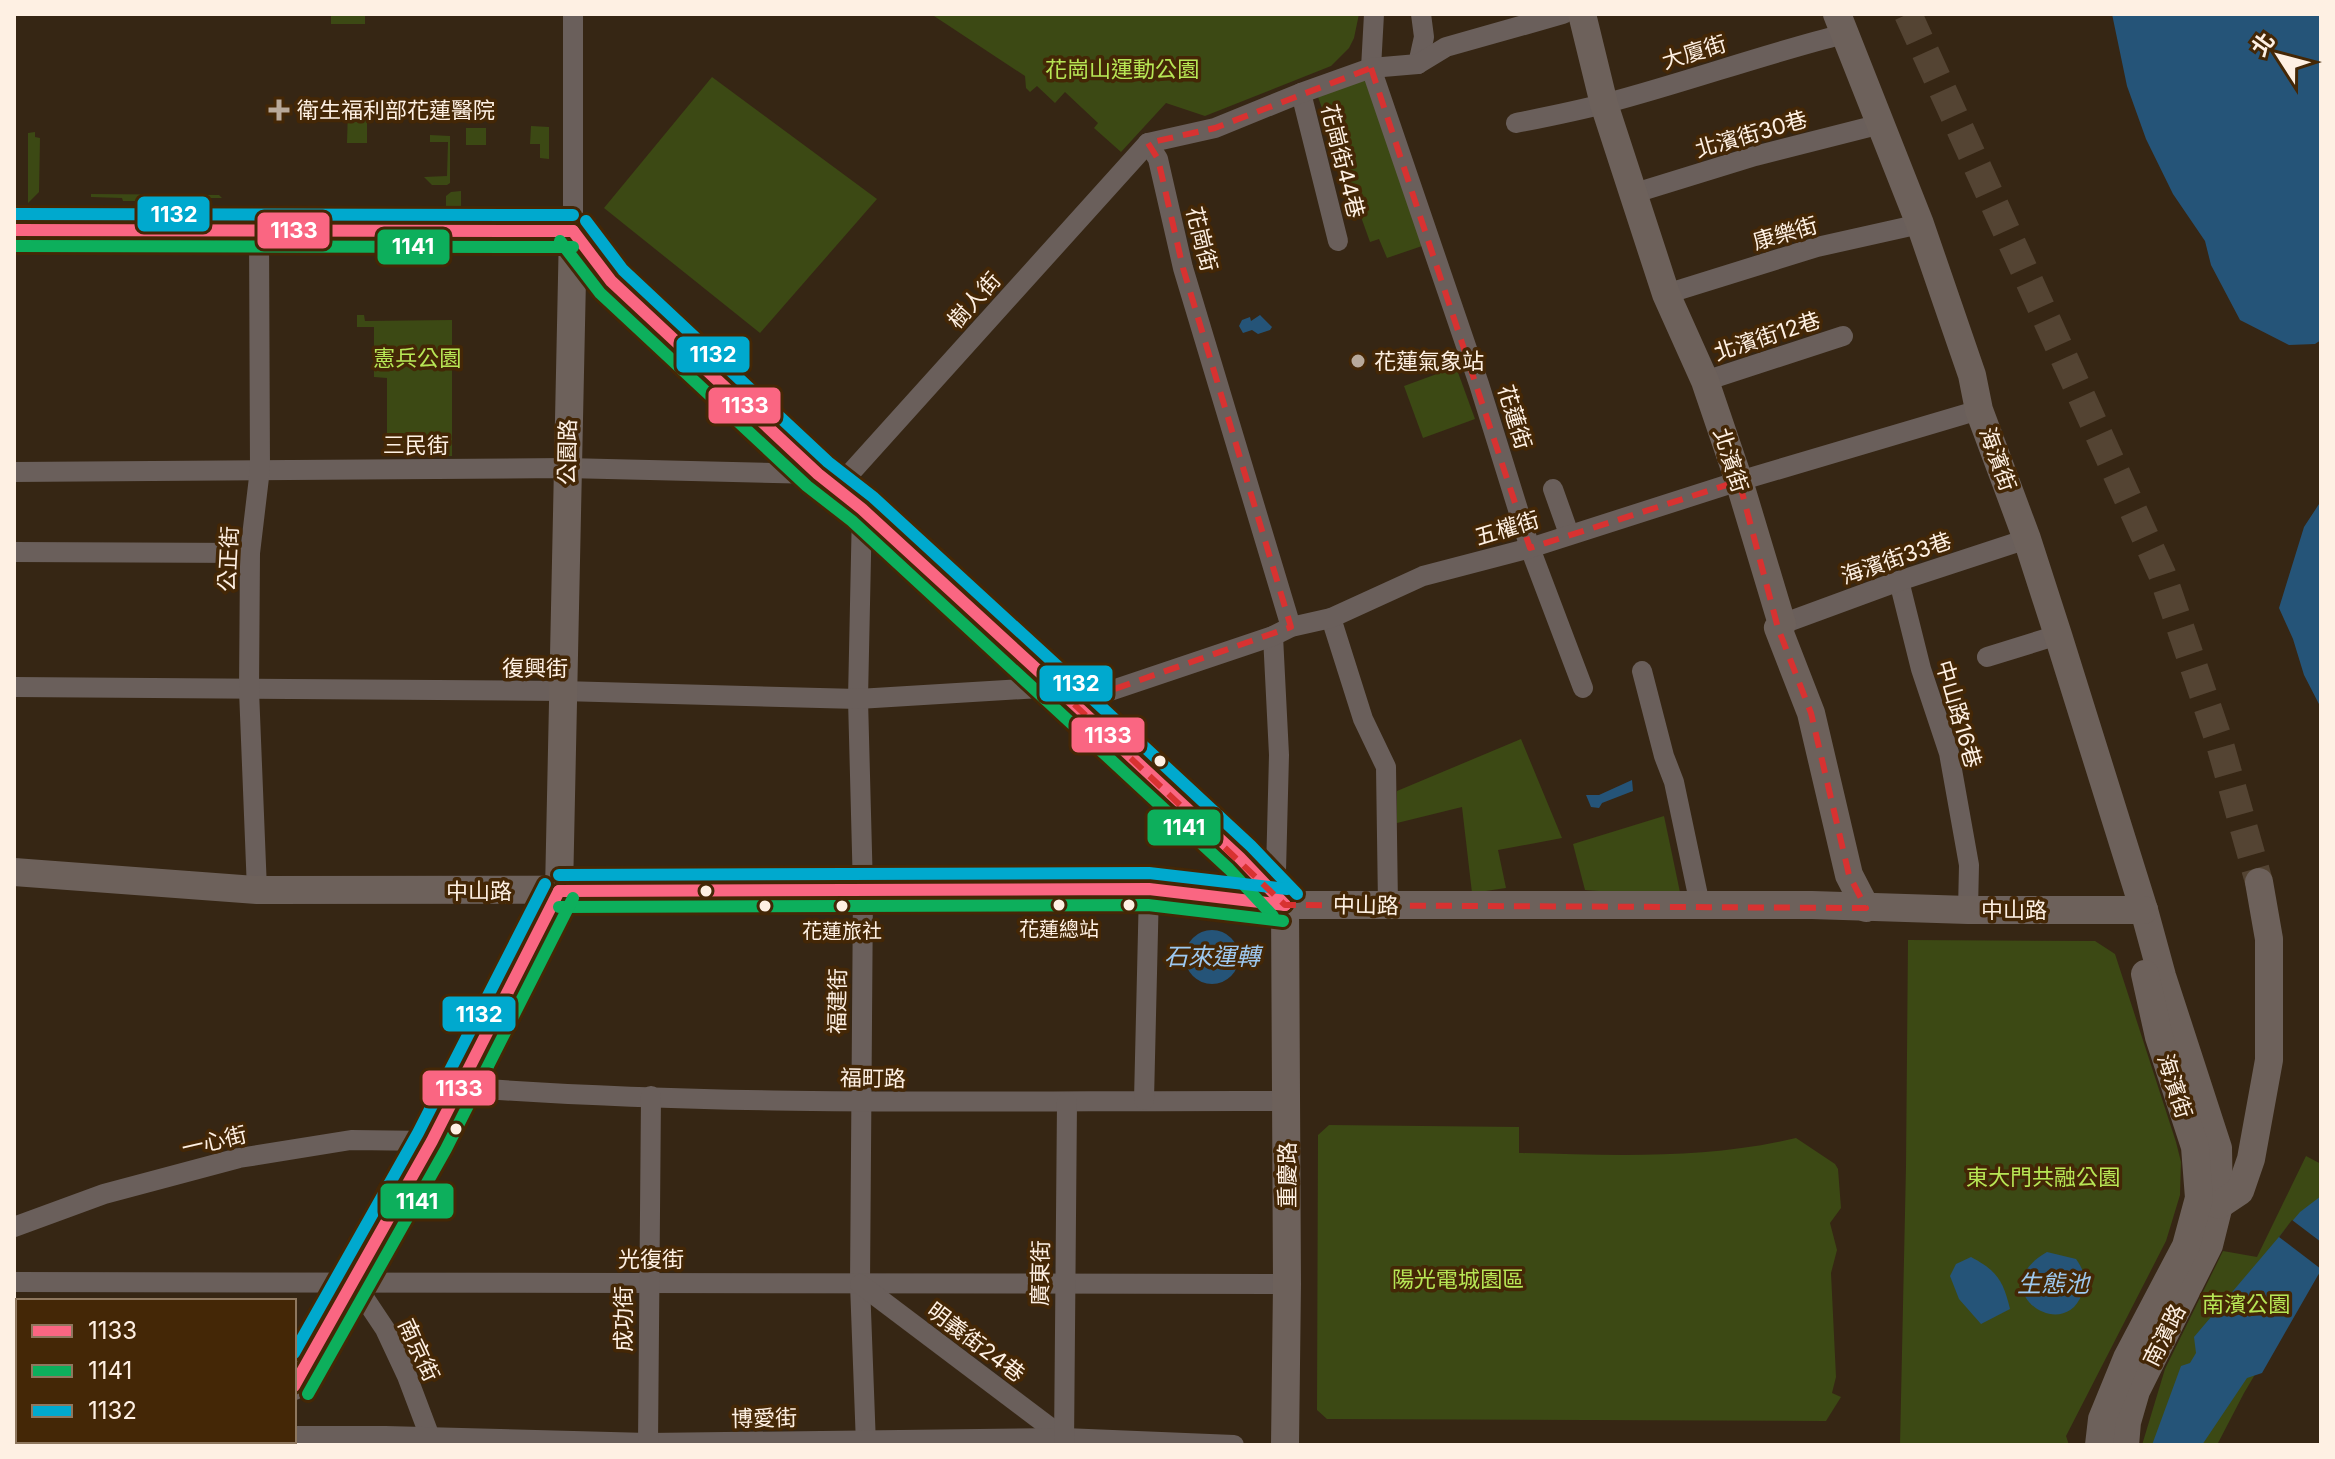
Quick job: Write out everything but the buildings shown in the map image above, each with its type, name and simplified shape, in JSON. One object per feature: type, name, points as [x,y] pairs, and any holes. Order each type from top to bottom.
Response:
[{"type":"street","name":"公園路","points":[[559,891],[573,231],[573,14]]},
{"type":"street","points":[[1371,68],[1374,14]]},
{"type":"street","points":[[1418,64],[1424,37],[1421,14]]},
{"type":"street","points":[[1148,143],[1215,128],[1371,68],[1418,64],[1446,47],[1563,14]]},
{"type":"street","name":"北濱街","points":[[1582,14],[1604,104],[1666,294],[1705,381],[1739,481],[1782,624],[1778,628],[1811,713],[1849,875],[1866,908]]},
{"type":"street","name":"大廈街","points":[[1516,123],[1604,104],[1724,70],[1840,24]]},
{"type":"street","name":"海濱街","points":[[1840,24],[1920,224],[1972,375],[1979,410],[2027,539],[2144,910],[2210,1140]]},
{"type":"street","name":"花蓮街","points":[[1371,68],[1479,384],[1530,548],[1583,688]]},
{"type":"street","name":"花崗街44巷","points":[[1301,93],[1338,241]]},
{"type":"street","name":"北濱街30巷","points":[[1635,193],[1755,156],[1881,124]]},
{"type":"street","name":"樹人街","points":[[827,482],[1148,143]]},
{"type":"street","name":"花崗街","points":[[1148,143],[1158,159],[1183,268],[1282,631],[1276,871],[1285,905]]},
{"type":"street","name":"康樂街","points":[[1666,294],[1817,247],[1920,224]]},
{"type":"street","points":[[14,230],[573,231],[611,281],[827,482],[862,509],[1056,687],[1240,858],[1285,905]]},
{"type":"street","name":"公正街","points":[[257,890],[249,690],[250,553],[260,469],[259,230]]},
{"type":"street","name":"北濱街12巷","points":[[1705,381],[1843,336]]},
{"type":"street","name":"五權街","points":[[1056,687],[1086,699],[1282,631],[1331,618],[1423,576],[1530,548],[1739,481],[1979,410]]},
{"type":"street","name":"三民街","points":[[14,472],[566,468],[827,482]]},
{"type":"street","points":[[1553,489],[1569,534]]},
{"type":"street","name":"福建街","points":[[862,509],[858,699],[863,890],[859,1102],[860,1284],[866,1443]]},
{"type":"street","name":"海濱街33巷","points":[[1782,624],[2027,539]]},
{"type":"street","points":[[14,552],[250,553]]},
{"type":"street","name":"中山路16巷","points":[[1899,581],[1921,669],[1949,753],[1969,865],[1968,910]]},
{"type":"street","points":[[1331,618],[1363,719],[1386,767],[1388,905]]},
{"type":"street","points":[[1987,657],[2058,635]]},
{"type":"street","points":[[1642,671],[1664,756],[1674,782],[1700,905]]},
{"type":"street","name":"復興街","points":[[14,687],[562,691],[858,699],[1056,687]]},
{"type":"street","name":"中山路","points":[[14,872],[257,890],[1149,889],[1285,905],[1812,905],[1968,910],[2144,910]]},
{"type":"street","points":[[2219,1205],[2240,1191],[2251,1159],[2269,1060],[2269,939],[2259,882]]},
{"type":"street","points":[[1144,1100],[1149,889]]},
{"type":"street","points":[[296,1382],[432,1141],[559,891]]},
{"type":"street","name":"重慶路","points":[[1285,905],[1285,1445]]},
{"type":"street","name":"海濱街","points":[[2144,910],[2141,957],[2159,1037],[2180,1096],[2210,1140]]},
{"type":"street","points":[[2210,1140],[2236,1130],[2252,1103],[2270,1021]]},
{"type":"street","name":"福町路","points":[[458,1087],[535,1093],[859,1102],[1287,1101]]},
{"type":"street","name":"成功街","points":[[648,1444],[651,1096]]},
{"type":"street","name":"廣東街","points":[[1064,1442],[1067,1102]]},
{"type":"street","name":"一心街","points":[[14,1227],[104,1194],[239,1158],[351,1140],[432,1141]]},
{"type":"street","name":"南濱路","points":[[2125,1445],[2127,1422],[2136,1391],[2209,1245],[2219,1205],[2210,1140]]},
{"type":"street","name":"南濱路","points":[[2099,1445],[2102,1419],[2127,1358],[2186,1246],[2210,1140]]},
{"type":"street","name":"南京街","points":[[353,1281],[385,1329],[407,1376],[430,1441]]},
{"type":"street","name":"光復街","points":[[14,1282],[1287,1284]]},
{"type":"street","name":"明義街24巷","points":[[860,1284],[1064,1442]]},
{"type":"street","name":"博愛街","points":[[296,1436],[648,1444],[1064,1442],[1234,1445]]},
{"type":"highlighted area","points":[[1371,68],[1530,548],[1739,481],[1778,628],[1811,713],[1849,875],[1866,908],[1285,905],[1056,687],[1086,699],[1291,627],[1183,268],[1158,159],[1148,143],[1215,128]]},
{"type":"green space","points":[[331,14],[365,14],[365,24],[331,24]]},
{"type":"green space","name":"花崗山運動公園","points":[[931,14],[1359,14],[1349,48],[1331,66],[1205,116],[1166,103],[1121,152],[1094,128],[1098,123],[1065,92],[1055,103],[1037,86],[1030,92],[1026,88],[1025,76]]},
{"type":"green space","points":[[712,77],[877,199],[760,333],[604,208]]},
{"type":"green space","points":[[1367,78],[1425,245],[1387,258],[1379,239],[1370,242],[1318,97]]},
{"type":"green space","points":[[348,109],[367,110],[367,143],[347,143]]},
{"type":"green space","points":[[531,126],[549,127],[549,159],[540,158],[540,144],[530,144]]},
{"type":"green space","points":[[466,128],[486,128],[486,145],[466,145]]},
{"type":"green space","points":[[35,132],[35,137],[40,138],[39,192],[28,203],[28,133]]},
{"type":"green space","points":[[430,135],[450,136],[450,183],[447,185],[432,185],[424,177],[447,176],[448,142],[430,142]]},
{"type":"green space","points":[[461,191],[461,209],[446,209],[446,196]]},
{"type":"green space","points":[[91,194],[219,195],[222,198],[141,198],[141,201],[123,201],[122,198],[91,197]]},
{"type":"green space","name":"憲兵公園","points":[[357,315],[364,315],[365,321],[452,320],[452,456],[387,456],[387,378],[374,377],[374,327],[357,327]]},
{"type":"green space","points":[[1456,367],[1475,419],[1423,438],[1404,386]]},
{"type":"green space","points":[[1521,739],[1562,838],[1498,850],[1506,888],[1472,893],[1462,807],[1397,823],[1397,791]]},
{"type":"green space","points":[[1664,816],[1681,897],[1585,890],[1573,844]]},
{"type":"green space","name":"東大門共融公園","points":[[1908,940],[2095,941],[2115,954],[2176,1142],[2181,1162],[2180,1195],[2166,1241],[2066,1436],[2069,1445],[1900,1445]]},
{"type":"green space","name":"陽光電城園區","points":[[1329,1125],[1519,1127],[1519,1153],[1693,1153],[1796,1138],[1838,1169],[1841,1208],[1830,1223],[1837,1250],[1831,1273],[1836,1377],[1832,1393],[1841,1397],[1826,1421],[1327,1419],[1317,1410],[1318,1135]]},
{"type":"green space","name":"南濱公園","points":[[2306,1156],[2321,1164],[2321,1277],[2316,1272],[2217,1445],[2142,1445],[2165,1369],[2223,1251],[2257,1257]]},
{"type":"water","points":[[2112,14],[2321,14],[2321,340],[2315,344],[2289,345],[2240,320],[2211,265],[2205,241],[2173,194],[2146,139],[2127,86]]},
{"type":"water","points":[[1260,315],[1272,327],[1270,330],[1258,334],[1252,330],[1243,333],[1239,326],[1242,320],[1250,317],[1251,321]]},
{"type":"water","points":[[2321,501],[2321,708],[2304,675],[2279,608],[2304,527]]},
{"type":"water","points":[[1632,780],[1633,791],[1602,803],[1599,808],[1591,807],[1586,795],[1599,795]]},
{"type":"water","name":"石來運轉","points":[[1212,930],[1223,932],[1231,938],[1237,946],[1237,968],[1231,976],[1223,982],[1212,984],[1201,982],[1193,976],[1187,968],[1185,957],[1187,946],[1193,938],[1201,932]]},
{"type":"water","name":"南濱公園","points":[[2321,1196],[2321,1270],[2262,1373],[2247,1378],[2202,1445],[2152,1445],[2181,1366],[2190,1363],[2196,1353],[2194,1337],[2300,1212]]},
{"type":"water","name":"生態池","points":[[2047,1252],[2076,1259],[2084,1275],[2082,1294],[2072,1308],[2059,1314],[2045,1313],[2033,1306],[2024,1295],[2022,1281],[2029,1267]]},
{"type":"water","name":"生態池","points":[[1971,1257],[1998,1277],[2010,1309],[1981,1324],[1959,1299],[1950,1276],[1956,1264]]},
{"type":"pier","points":[[2292,1220],[2321,1242],[2321,1269],[2279,1237]]},
{"type":"tunnel","points":[[1908,14],[2162,574],[2219,741],[2259,882]]},
{"type":"transit line","name":"1132","points":[[14,214],[573,215]]},
{"type":"transit line","name":"1132","points":[[586,221],[623,270],[828,462],[873,497],[1067,675],[1251,846],[1297,894]]},
{"type":"transit line","name":"1133","points":[[14,230],[573,231]]},
{"type":"transit line","name":"1133","points":[[573,231],[611,281],[818,474],[862,509],[1056,687],[1240,858],[1285,905]]},
{"type":"transit line","name":"1141","points":[[560,241],[600,293],[807,486],[852,521],[1229,869],[1273,916]]},
{"type":"transit line","name":"1141","points":[[14,246],[573,247]]},
{"type":"transit line","name":"1132","points":[[559,875],[1149,873],[1287,889]]},
{"type":"transit line","name":"1132","points":[[296,1349],[418,1133],[545,884]]},
{"type":"transit line","name":"1133","points":[[559,891],[1149,889],[1285,905]]},
{"type":"transit line","name":"1133","points":[[296,1382],[432,1141],[559,891]]},
{"type":"transit line","name":"1141","points":[[308,1394],[446,1149],[573,898]]},
{"type":"transit line","name":"1141","points":[[559,907],[1148,905],[1283,921]]},
{"type":"place","name":"衛生福利部花蓮醫院","points":[[279,110]]},
{"type":"place","name":"花蓮氣象站","points":[[1358,361]]},
{"type":"place","name":"花蓮總站","points":[[1059,905]]},
{"type":"place","name":"花蓮旅社","points":[[842,906]]}]
